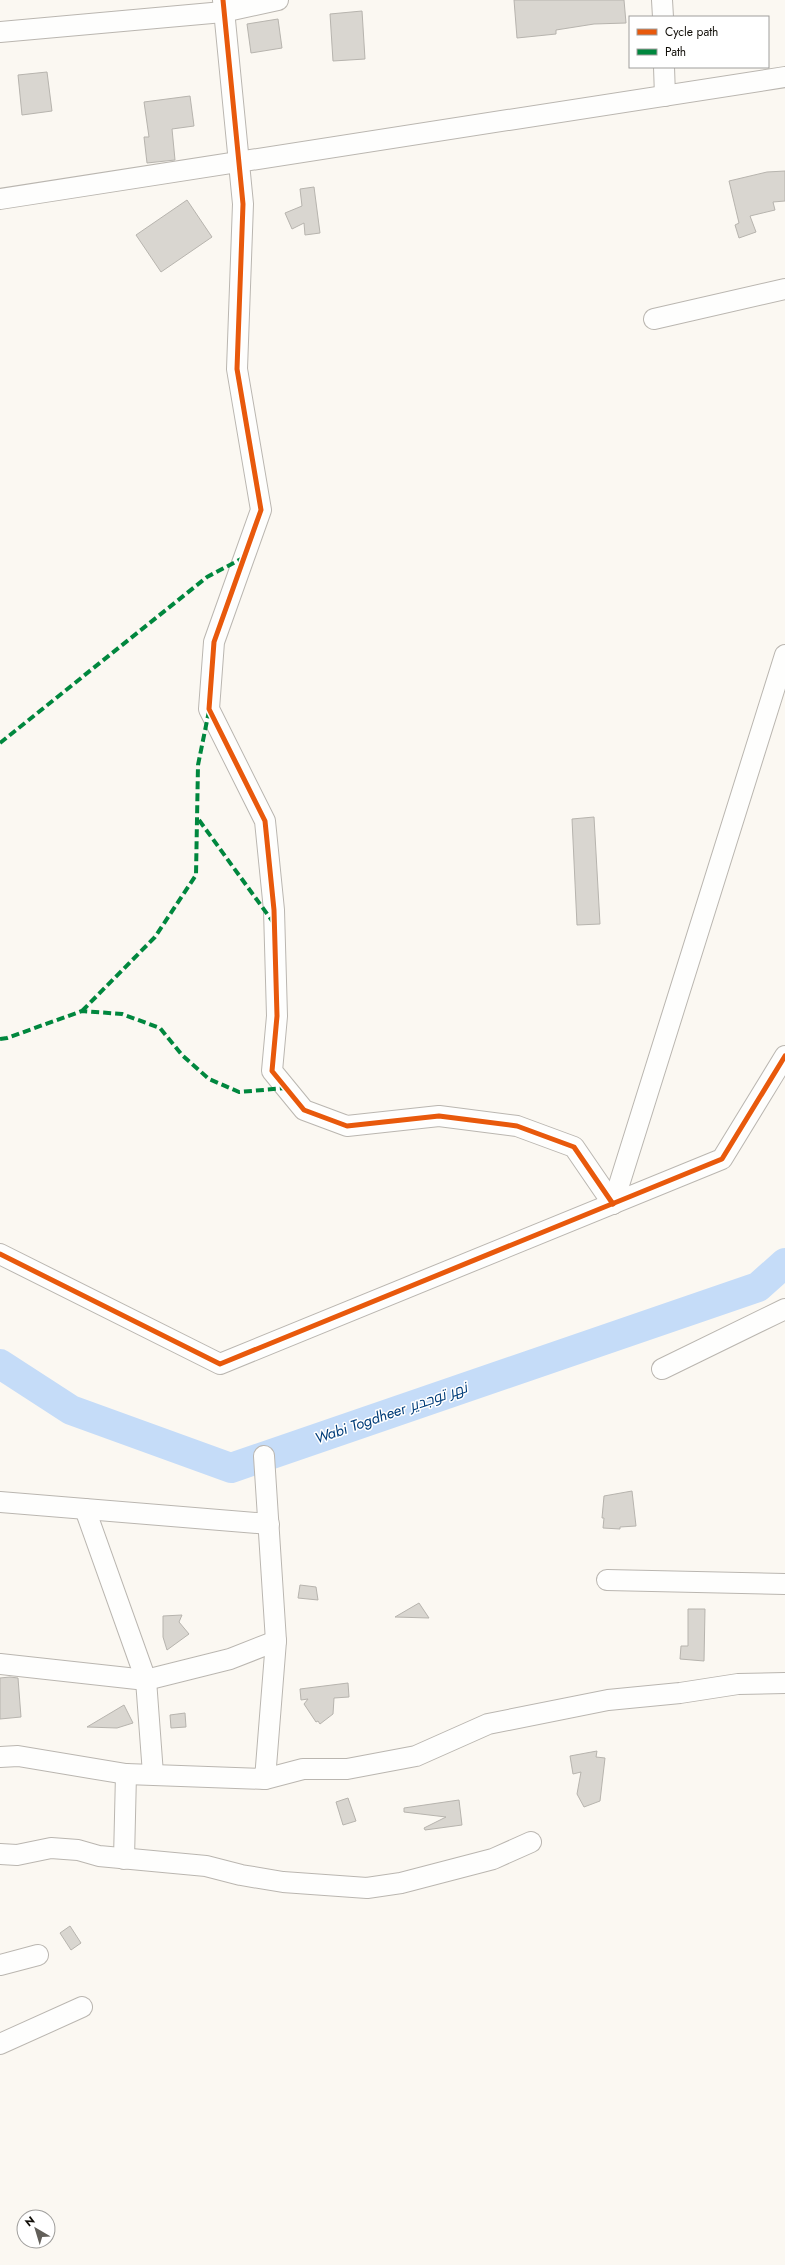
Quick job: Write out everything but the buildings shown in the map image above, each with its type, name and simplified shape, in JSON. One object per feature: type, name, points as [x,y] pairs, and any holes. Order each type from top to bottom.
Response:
[{"type":"street","points":[[0,32],[278,0]]},
{"type":"street","points":[[662,0],[663,16]]},
{"type":"street","points":[[223,6],[243,204],[237,369],[261,510],[214,642],[209,709],[265,821],[274,910],[277,1016],[272,1071],[304,1110],[347,1126],[439,1116],[516,1126],[574,1147],[613,1204]]},
{"type":"street","points":[[664,68],[665,96]]},
{"type":"street","points":[[0,199],[785,77]]},
{"type":"street","points":[[654,318],[785,289]]},
{"type":"street","points":[[613,1204],[785,655]]},
{"type":"street","points":[[0,1254],[220,1364],[722,1159],[785,1056]]},
{"type":"street","points":[[662,1369],[785,1309]]},
{"type":"street","points":[[264,1456],[276,1641],[265,1779]]},
{"type":"street","points":[[0,1502],[269,1524]]},
{"type":"street","points":[[85,1509],[146,1680],[153,1774]]},
{"type":"street","points":[[607,1580],[785,1584]]},
{"type":"street","points":[[0,1664],[146,1680],[230,1659],[276,1641]]},
{"type":"street","points":[[0,1757],[18,1756],[126,1774],[265,1779],[303,1769],[347,1768],[416,1756],[488,1724],[608,1700],[680,1693],[738,1684],[785,1683]]},
{"type":"street","points":[[124,1859],[126,1774]]},
{"type":"street","points":[[0,1854],[17,1855],[51,1848],[78,1850],[99,1856],[206,1866],[241,1875],[283,1882],[368,1888],[401,1883],[493,1859],[531,1842]]},
{"type":"street","points":[[0,1964],[38,1955]]},
{"type":"street","points":[[0,2044],[82,2007]]},
{"type":"waterway","name":"Wabi Togdheer نهر توجدير","points":[[0,1364],[71,1410],[231,1468],[758,1287],[785,1263]]},
{"type":"marked path","points":[[0,743],[207,577],[243,558]]},
{"type":"marked path","points":[[82,1011],[155,937],[196,875],[198,765],[209,711]]},
{"type":"marked path","points":[[199,820],[273,922]]},
{"type":"marked path","points":[[0,1039],[7,1038],[82,1011],[122,1014],[160,1028],[182,1055],[209,1079],[239,1092],[286,1088]]},
{"type":"cycle path","points":[[223,0],[243,204],[237,369],[261,510],[214,642],[209,709],[265,821],[274,910],[277,1016],[272,1071],[304,1110],[347,1126],[439,1116],[517,1126],[574,1147],[613,1204]]},
{"type":"cycle path","points":[[0,1254],[220,1364],[722,1159],[785,1056]]}]
